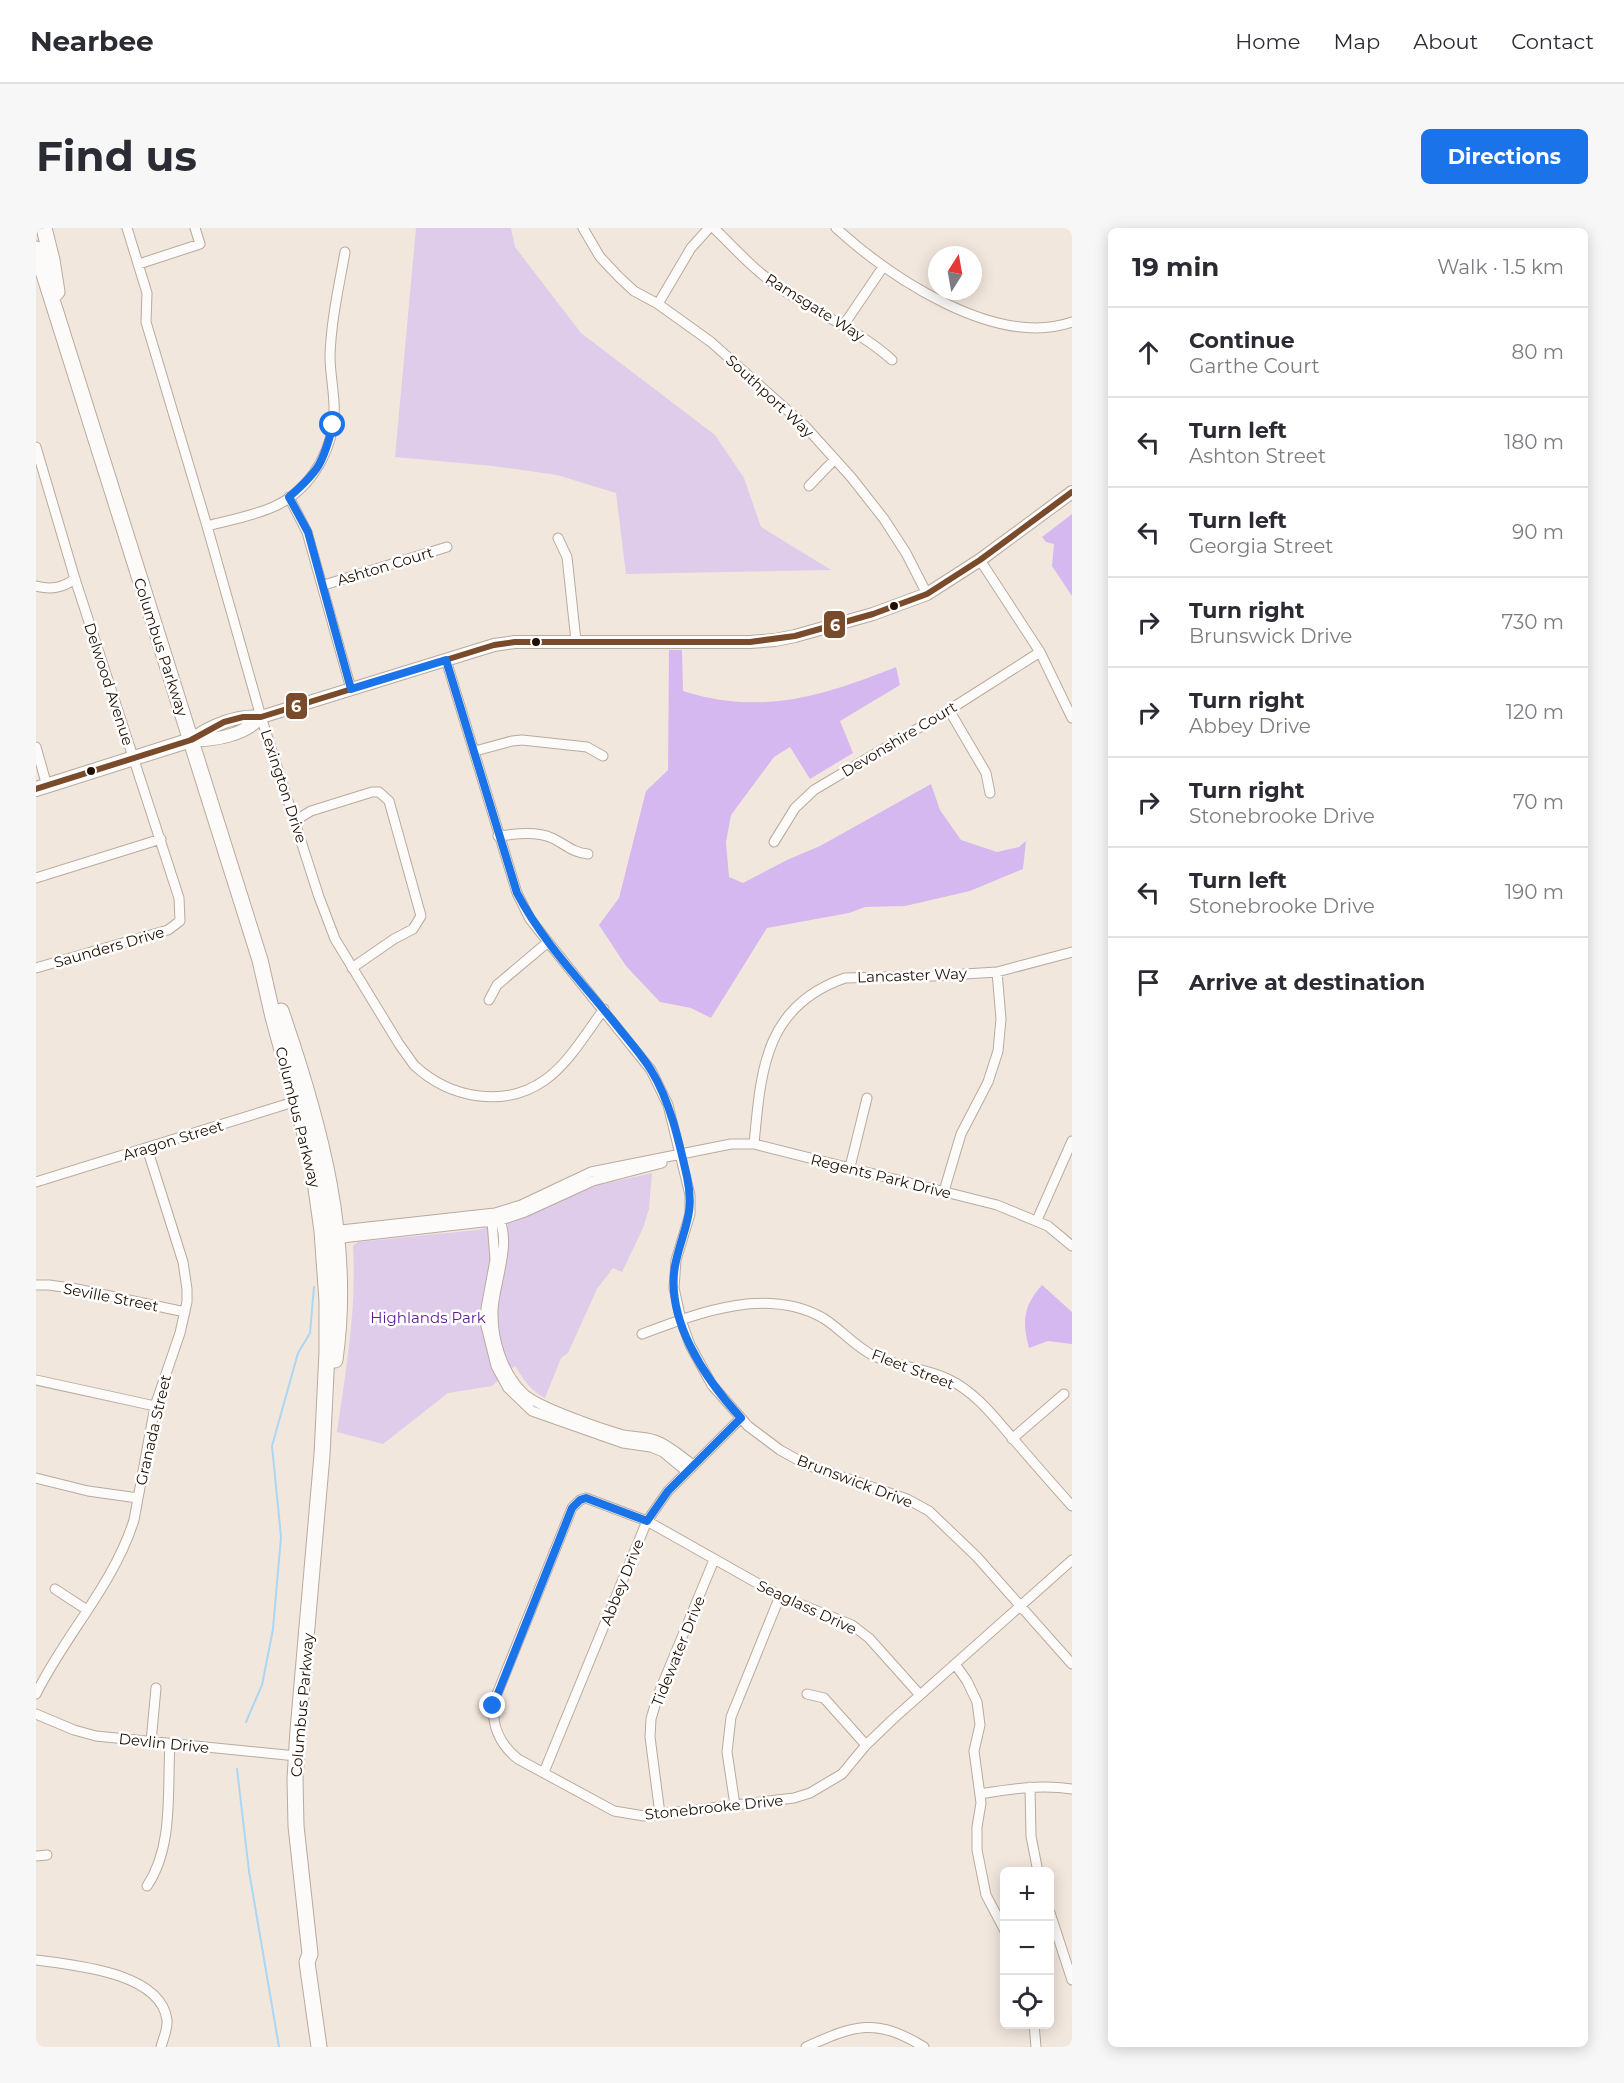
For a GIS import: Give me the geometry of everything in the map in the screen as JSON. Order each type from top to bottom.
[{"type":"main road","name":"Columbus Parkway","points":[[44,228],[52,260],[63,334]]},
{"type":"main road","name":"Columbus Parkway","points":[[36,249],[260,960],[274,992],[303,1099],[323,1145],[330,1235],[341,1275],[340,1320],[322,1455],[296,1756],[296,1826],[310,1954],[307,1962],[319,2047]]},
{"type":"main road","points":[[41,787],[191,740]]},
{"type":"main road","name":"Columbus Parkway","points":[[310,1954],[315,1960],[329,2047]]},
{"type":"street","name":"Lexington Drive","points":[[128,228],[147,293],[146,322],[261,717],[319,897],[335,939],[352,968],[414,1065],[438,1083],[480,1097],[496,1098],[528,1089],[545,1080],[571,1054],[604,1009]]},
{"type":"street","points":[[139,264],[200,244],[195,228]]},
{"type":"street","name":"Southport Way","points":[[583,228],[600,257],[618,277],[634,291],[658,304],[711,342],[804,425],[884,519],[906,553],[927,594]]},
{"type":"street","points":[[658,304],[691,248],[712,228]]},
{"type":"street","name":"Ramsgate Way","points":[[712,228],[757,270],[783,290],[876,346],[892,360]]},
{"type":"street","points":[[836,228],[883,267],[944,302],[989,321],[1027,329],[1060,327],[1072,322]]},
{"type":"street","points":[[207,526],[274,507],[289,497],[317,471],[325,455],[333,425],[334,394],[330,359],[345,252]]},
{"type":"street","points":[[843,326],[883,267]]},
{"type":"street","name":"Delwood Avenue","points":[[36,447],[75,579],[179,898],[180,921]]},
{"type":"street","points":[[809,486],[835,459]]},
{"type":"street","points":[[191,740],[205,729],[249,716],[261,717],[494,645],[515,642],[718,643],[775,640],[873,614],[927,594],[980,560],[1072,492]]},
{"type":"street","points":[[289,497],[308,532],[351,689]]},
{"type":"street","points":[[558,538],[567,556],[576,641]]},
{"type":"street","name":"Ashton Court","points":[[324,585],[447,547]]},
{"type":"street","points":[[980,560],[1040,652],[1072,718]]},
{"type":"street","points":[[36,586],[54,589],[75,579]]},
{"type":"street","name":"Devonshire Court","points":[[774,842],[795,808],[813,790],[949,710],[1040,652]]},
{"type":"street","name":"Brunswick Drive","points":[[446,660],[517,893],[530,919],[637,1050],[660,1086],[668,1105],[690,1195],[690,1214],[674,1272],[674,1288],[681,1320],[699,1363],[712,1385],[741,1418],[780,1450],[807,1466],[907,1499],[929,1511],[977,1557],[1072,1664]]},
{"type":"street","points":[[949,710],[986,773],[990,794]]},
{"type":"street","points":[[475,751],[512,741],[531,741],[587,747],[603,756]]},
{"type":"street","points":[[36,747],[41,787]]},
{"type":"street","points":[[296,820],[311,811],[372,792],[379,792],[389,801],[421,916],[413,929],[394,939],[352,968]]},
{"type":"street","points":[[498,836],[543,835],[577,853],[588,854]]},
{"type":"street","points":[[36,878],[161,839]]},
{"type":"street","name":"Saunders Drive","points":[[36,968],[168,930],[180,921]]},
{"type":"street","points":[[489,1000],[497,985],[548,942]]},
{"type":"street","name":"Lancaster Way","points":[[754,1144],[763,1072],[771,1041],[790,1013],[815,992],[845,978],[997,972],[1072,952]]},
{"type":"street","points":[[944,1191],[961,1134],[988,1082],[998,1051],[1001,1019],[997,972]]},
{"type":"street","points":[[850,1167],[867,1098]]},
{"type":"street","name":"Aragon Street","points":[[36,1182],[303,1099]]},
{"type":"street","points":[[1037,1220],[1072,1141]]},
{"type":"street","name":"Regents Park Drive","points":[[330,1235],[496,1218],[591,1172],[731,1144],[754,1144],[997,1205],[1048,1226],[1072,1246]]},
{"type":"street","name":"Granada Street","points":[[36,1694],[128,1538],[155,1406],[185,1312],[187,1276],[147,1148]]},
{"type":"street","points":[[496,1218],[503,1260],[493,1308],[494,1328],[503,1363],[515,1384],[536,1404],[625,1435],[654,1440],[667,1445],[690,1468]]},
{"type":"street","name":"Seville Street","points":[[36,1285],[49,1284],[77,1289],[185,1312]]},
{"type":"street","name":"Fleet Street","points":[[642,1334],[681,1320],[752,1303],[770,1302],[805,1310],[838,1328],[871,1355],[888,1362],[926,1371],[948,1379],[962,1388],[986,1407],[1072,1506]]},
{"type":"street","points":[[36,1380],[155,1406]]},
{"type":"street","points":[[1012,1439],[1064,1394]]},
{"type":"street","name":"Abbey Drive","points":[[543,1772],[647,1521],[668,1491],[741,1418]]},
{"type":"street","points":[[36,1478],[88,1491],[138,1498]]},
{"type":"street","name":"Stonebrooke Drive","points":[[647,1521],[586,1498],[580,1500],[572,1508],[493,1706],[494,1725],[503,1744],[518,1759],[614,1811],[644,1816],[794,1798],[810,1793],[842,1774],[866,1745],[892,1720],[1020,1606]]},
{"type":"street","name":"Seaglass Drive","points":[[647,1521],[780,1596],[852,1625],[869,1638],[920,1695]]},
{"type":"street","name":"Tidewater Drive","points":[[660,1814],[650,1737],[651,1719],[658,1695],[714,1560]]},
{"type":"street","points":[[1020,1606],[1072,1560]]},
{"type":"street","points":[[55,1589],[87,1610]]},
{"type":"street","points":[[735,1805],[727,1752],[731,1717],[780,1596]]},
{"type":"street","points":[[955,1664],[967,1681],[977,1702],[980,1725],[974,1751],[980,1794],[977,1850],[986,1895],[1000,1922]]},
{"type":"street","points":[[152,1742],[156,1688]]},
{"type":"street","points":[[807,1694],[824,1698],[866,1745]]},
{"type":"street","name":"Devlin Drive","points":[[36,1714],[65,1727],[96,1736],[296,1756]]},
{"type":"street","points":[[147,1886],[157,1871],[164,1844],[170,1744]]},
{"type":"street","points":[[980,1794],[1030,1787],[1072,1789]]},
{"type":"street","points":[[1030,1787],[1031,1836],[1037,1867]]},
{"type":"street","points":[[36,1856],[47,1855]]},
{"type":"street","points":[[1053,1921],[1072,1980]]},
{"type":"street","points":[[36,1960],[77,1965],[115,1975],[137,1983],[152,1992],[159,1998],[167,2019],[161,2047]]},
{"type":"street","points":[[806,2047],[851,2028],[870,2027],[898,2033],[924,2047]]},
{"type":"street","points":[[1034,2029],[1036,2047]]},
{"type":"street","points":[[831,2036],[835,2047]]},
{"type":"green space","points":[[416,228],[511,228],[515,247],[581,333],[715,435],[744,478],[761,527],[831,570],[626,574],[616,493],[557,475],[493,466],[395,457]]},
{"type":"green space","name":"Highlands Park","points":[[652,1173],[649,1209],[643,1228],[622,1272],[613,1268],[597,1289],[568,1353],[561,1358],[545,1398],[531,1388],[515,1366],[492,1386],[448,1393],[383,1444],[337,1432],[352,1316],[353,1246],[358,1242],[477,1230],[513,1221],[598,1185]]},
{"type":"shaded area","points":[[1072,514],[1072,596],[1052,566],[1054,544],[1046,542],[1042,537]]},
{"type":"shaded area","points":[[669,650],[682,650],[683,691],[739,702],[766,702],[817,694],[896,667],[900,685],[840,721],[853,753],[810,779],[790,747],[774,757],[731,815],[726,842],[729,877],[743,883],[820,846],[931,784],[940,810],[961,840],[997,852],[1019,847],[1026,841],[1023,869],[970,891],[905,906],[865,907],[849,913],[767,928],[711,1018],[691,1008],[660,1002],[626,966],[599,925],[619,898],[646,791],[668,770]]},
{"type":"shaded area","points":[[1042,1285],[1072,1312],[1072,1344],[1048,1341],[1029,1348],[1025,1330],[1026,1315],[1031,1300]]},
{"type":"waterway","points":[[246,1722],[262,1685],[273,1629],[281,1537],[272,1446],[298,1353],[310,1333],[314,1287]]},
{"type":"waterway","points":[[237,1769],[249,1871],[279,2047]]},
{"type":"transit line","name":"6","points":[[36,789],[191,740],[224,722],[243,717],[261,717],[494,645],[515,642],[750,642],[795,636],[873,614],[927,594],[980,560],[1072,492]]},
{"type":"route","points":[[333,425],[325,455],[317,471],[289,497],[308,532],[351,689],[446,660],[517,893],[530,919],[637,1050],[651,1070],[668,1105],[690,1195],[690,1214],[674,1272],[674,1288],[681,1320],[690,1345],[712,1385],[741,1418],[686,1471],[668,1491],[647,1521],[592,1499],[580,1500],[572,1508],[493,1706]]}]
